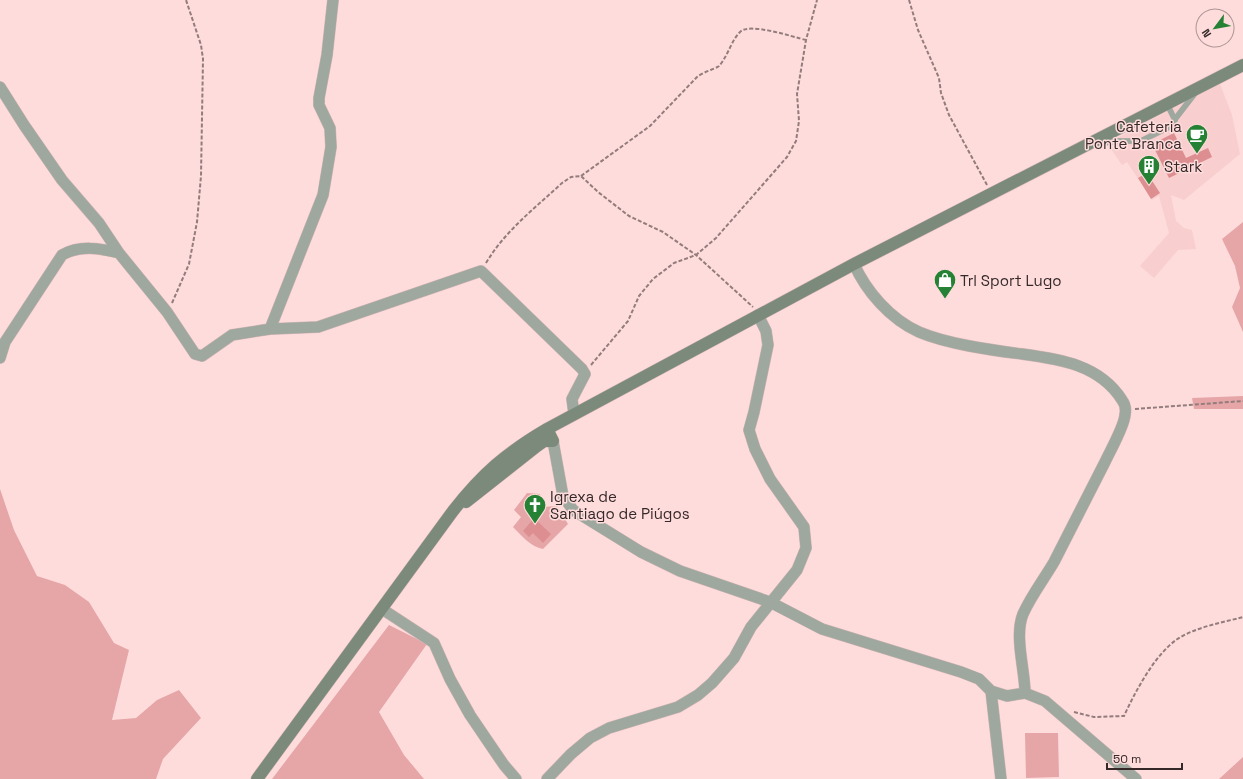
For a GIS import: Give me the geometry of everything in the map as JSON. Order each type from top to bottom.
[{"type":"main road","points":[[257,779],[453,511],[488,470],[507,454],[574,414],[854,264],[1243,65]]},
{"type":"main road","points":[[453,511],[492,483],[544,441],[553,441],[547,429]]},
{"type":"street","points":[[270,329],[323,195],[331,147],[330,128],[319,106],[319,98],[327,55],[333,0]]},
{"type":"street","points":[[0,87],[62,180],[99,223],[119,253],[166,311],[195,354],[202,356],[232,335],[270,329],[318,326],[481,271],[571,358],[585,374],[572,399],[574,414]]},
{"type":"street","points":[[0,358],[2,340],[62,255],[73,249],[89,248],[119,253]]},
{"type":"street","points":[[854,264],[861,280],[876,299],[898,319],[919,332],[955,342],[1056,358],[1079,364],[1099,376],[1116,389],[1124,404],[1125,416],[1113,445],[1055,560],[1023,615],[1019,632],[1026,693]]},
{"type":"street","points":[[547,779],[571,754],[596,735],[609,728],[678,706],[698,695],[712,683],[734,658],[751,627],[797,570],[806,548],[804,527],[770,479],[755,450],[749,430],[768,345],[766,331],[758,315]]},
{"type":"street","points":[[553,441],[563,496],[573,510],[641,552],[680,571],[770,602],[822,629],[962,672],[979,679],[992,691],[1007,696],[1026,693],[1045,701],[1136,779]]},
{"type":"street","points":[[382,609],[434,643],[450,679],[470,715],[504,765],[516,779]]},
{"type":"street","points":[[992,691],[1001,779]]},
{"type":"lane","points":[[1081,147],[1118,141],[1141,141],[1169,127],[1200,87]]},
{"type":"lane","points":[[1166,104],[1175,120]]},
{"type":"path","points":[[166,311],[171,305],[183,280],[193,248],[201,176],[203,59],[201,45],[186,0]]},
{"type":"path","points":[[585,374],[628,321],[639,296],[653,279],[674,263],[696,255],[716,238],[787,157],[796,141],[799,120],[797,94],[806,40],[817,0]]},
{"type":"path","points":[[909,0],[918,30],[939,78],[941,93],[949,115],[992,193]]},
{"type":"path","points":[[481,271],[494,249],[514,226],[562,183],[571,177],[582,176],[650,126],[697,77],[705,71],[718,66],[741,31],[749,28],[759,29],[806,40]]},
{"type":"path","points":[[582,176],[598,192],[629,216],[663,232],[696,255],[752,306],[758,315]]},
{"type":"path","points":[[1125,411],[1147,407],[1243,401]]},
{"type":"path","points":[[1055,710],[1064,710],[1094,717],[1124,716],[1134,694],[1154,664],[1176,640],[1201,628],[1243,617]]},
{"type":"shaded area","points":[[1220,84],[1232,115],[1240,154],[1184,200],[1171,195],[1176,221],[1184,228],[1192,230],[1196,249],[1178,250],[1154,278],[1140,266],[1169,233],[1159,196],[1152,200],[1127,162],[1122,165],[1107,143]]},
{"type":"shaded area","points":[[1243,222],[1243,332],[1232,307],[1240,288],[1235,266],[1222,239]]},
{"type":"shaded area","points":[[1243,396],[1243,409],[1194,409],[1192,398]]},
{"type":"shaded area","points":[[0,489],[14,530],[37,576],[65,585],[89,602],[114,643],[129,650],[112,720],[136,718],[157,700],[179,690],[201,718],[163,759],[156,779],[0,779]]},
{"type":"shaded area","points":[[527,493],[540,494],[543,507],[557,506],[568,524],[543,549],[531,544],[513,527],[521,517],[514,510]]},
{"type":"shaded area","points":[[389,625],[427,644],[379,712],[404,755],[424,779],[272,779]]},
{"type":"shaded area","points":[[1025,733],[1058,733],[1059,777],[1026,778]]},
{"type":"shaded area","points":[[1243,757],[1243,779],[1219,779]]},
{"type":"building","points":[[1174,133],[1186,158],[1208,148],[1212,157],[1169,178],[1152,144]]},
{"type":"building","name":"Stark","points":[[1147,173],[1160,193],[1151,199],[1138,178]]},
{"type":"building","name":"Igrexa de Santiago de Piúgos","points":[[534,518],[551,534],[543,543],[533,533],[529,537],[523,531]]},
{"type":"place","name":"Cafeteria Ponte Branca","points":[[1197,154]]},
{"type":"place","name":"Stark","points":[[1149,186]]},
{"type":"place","name":"Trl Sport Lugo","points":[[945,300]]},
{"type":"place","name":"Igrexa de Santiago de Piúgos","points":[[535,524]]}]
